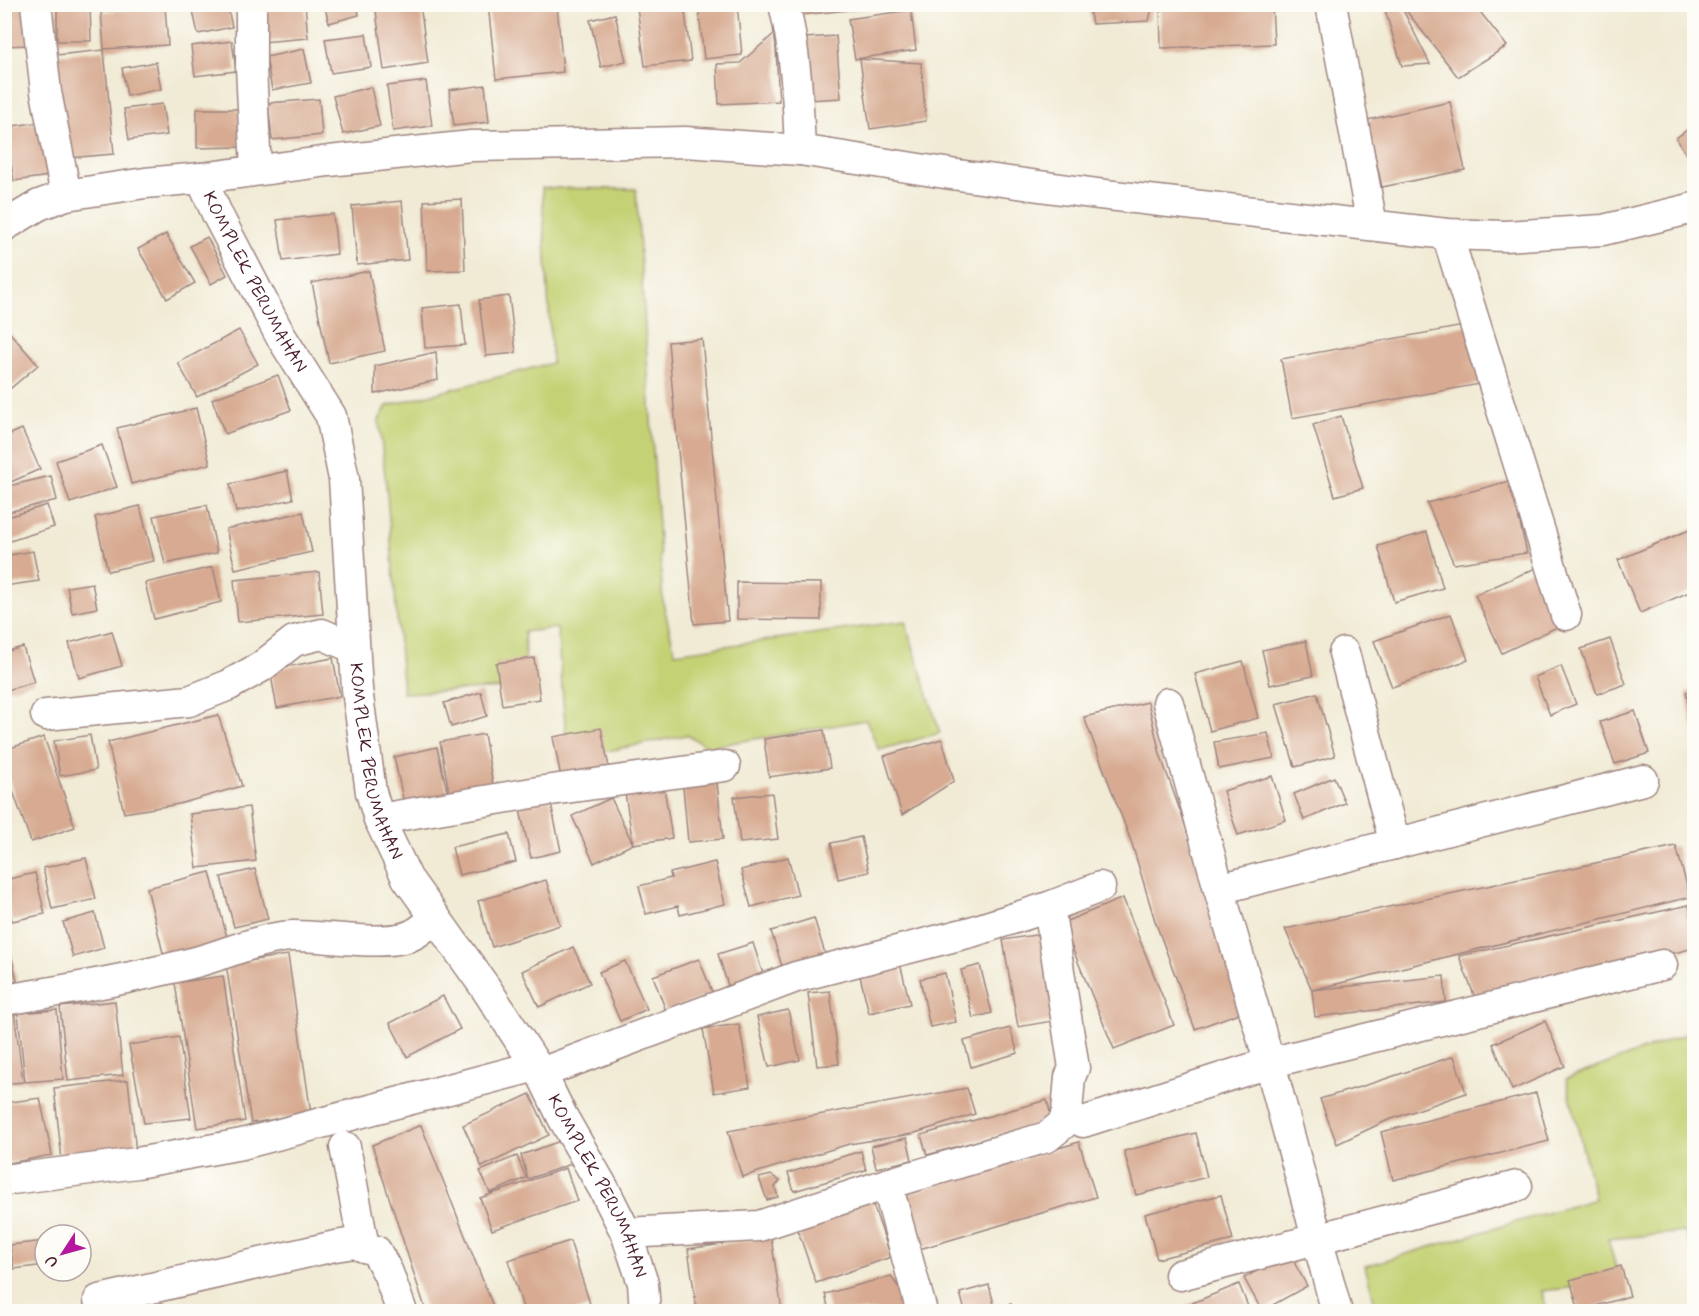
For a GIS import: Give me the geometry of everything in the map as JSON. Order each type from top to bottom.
[{"type":"street","points":[[36,4],[46,92],[66,195]]},
{"type":"street","points":[[251,4],[251,67],[256,170]]},
{"type":"street","points":[[784,4],[791,31],[798,86],[800,150]]},
{"type":"street","points":[[1331,4],[1372,225]]},
{"type":"street","points":[[4,226],[39,206],[66,195],[134,184],[482,146],[685,142],[800,150],[1098,194],[1447,234],[1505,236],[1603,230],[1689,216]]},
{"type":"street","name":"KOMPLEK PERUMAHAN","points":[[201,178],[218,216],[280,335],[331,416],[344,479],[346,544],[363,742],[371,792],[379,819],[407,878],[485,987],[538,1070],[626,1233],[643,1283],[645,1311]]},
{"type":"street","points":[[1447,234],[1566,615]]},
{"type":"street","points":[[46,715],[189,701],[229,685],[253,671],[294,641],[322,634],[354,648]]},
{"type":"street","points":[[1344,653],[1395,844]]},
{"type":"street","points":[[1168,703],[1337,1311]]},
{"type":"street","points":[[379,819],[544,791],[725,766]]},
{"type":"street","points":[[1219,889],[1643,780]]},
{"type":"street","points":[[4,1180],[137,1164],[242,1144],[538,1070],[796,977],[971,932],[1049,907],[1100,886]]},
{"type":"street","points":[[626,1233],[759,1226],[887,1184],[1047,1137],[1063,1124],[1070,1077],[1074,1068],[1049,907]]},
{"type":"street","points":[[4,1000],[129,979],[195,963],[262,941],[290,936],[380,941],[413,935],[435,917]]},
{"type":"street","points":[[1083,1122],[1269,1063],[1662,965]]},
{"type":"street","points":[[345,1147],[364,1247]]},
{"type":"street","points":[[887,1184],[921,1311]]},
{"type":"street","points":[[1180,1275],[1517,1186]]},
{"type":"street","points":[[99,1300],[354,1243],[376,1251],[388,1273],[402,1311]]},
{"type":"green space","points":[[542,188],[636,189],[663,602],[675,653],[905,621],[940,733],[879,750],[866,720],[708,747],[687,735],[568,759],[557,628],[524,632],[527,687],[403,693],[379,420],[387,406],[552,363]]},
{"type":"green space","points":[[1694,1031],[1694,1258],[1685,1232],[1608,1239],[1620,1282],[1542,1291],[1546,1312],[1377,1311],[1365,1266],[1595,1199],[1566,1079]]},
{"type":"building","points":[[4,4],[26,4],[29,45],[4,46]]},
{"type":"building","points":[[57,4],[90,4],[91,41],[57,41]]},
{"type":"building","points":[[227,4],[232,27],[198,34],[192,6]]},
{"type":"building","points":[[305,4],[308,38],[262,42],[258,5]]},
{"type":"building","points":[[324,4],[357,4],[359,15],[329,23]]},
{"type":"building","points":[[375,4],[420,4],[428,63],[384,70]]},
{"type":"building","points":[[488,4],[557,4],[563,72],[496,79]]},
{"type":"building","points":[[654,4],[684,4],[691,61],[645,66],[637,7]]},
{"type":"building","points":[[698,4],[737,4],[742,55],[704,59]]},
{"type":"building","points":[[799,4],[888,4],[888,6],[800,15]]},
{"type":"building","points":[[1088,4],[1153,4],[1149,21],[1092,24]]},
{"type":"building","points":[[1160,4],[1272,4],[1274,44],[1161,48]]},
{"type":"building","points":[[1393,4],[1400,4],[1430,64],[1402,66],[1385,10]]},
{"type":"building","points":[[1401,4],[1474,4],[1507,46],[1458,77]]},
{"type":"building","points":[[165,7],[168,45],[104,49],[101,12]]},
{"type":"building","points":[[911,10],[916,50],[855,59],[848,19]]},
{"type":"building","points":[[615,14],[626,61],[601,67],[590,20]]},
{"type":"building","points":[[775,33],[779,101],[719,104],[717,64],[740,63]]},
{"type":"building","points":[[366,34],[371,67],[331,73],[325,39]]},
{"type":"building","points":[[836,36],[841,98],[809,100],[805,38]]},
{"type":"building","points":[[232,41],[236,71],[195,76],[191,46]]},
{"type":"building","points":[[304,49],[311,83],[272,90],[266,57]]},
{"type":"building","points":[[104,50],[114,154],[67,158],[57,55]]},
{"type":"building","points":[[860,59],[921,63],[926,121],[870,129]]},
{"type":"building","points":[[156,62],[161,89],[127,96],[122,68]]},
{"type":"building","points":[[426,81],[432,126],[393,131],[387,86]]},
{"type":"building","points":[[485,85],[489,122],[454,126],[449,90]]},
{"type":"building","points":[[371,87],[380,126],[343,134],[333,96]]},
{"type":"building","points":[[319,99],[322,135],[272,140],[268,103]]},
{"type":"building","points":[[1450,102],[1465,170],[1382,187],[1367,120]]},
{"type":"building","points":[[162,104],[167,135],[129,140],[124,109]]},
{"type":"building","points":[[197,109],[239,109],[240,147],[197,148]]},
{"type":"building","points":[[41,122],[49,176],[14,181],[5,127]]},
{"type":"building","points":[[1694,125],[1694,166],[1676,138]]},
{"type":"building","points":[[462,199],[465,270],[427,271],[424,201]]},
{"type":"building","points":[[402,201],[408,260],[357,265],[352,206]]},
{"type":"building","points":[[333,214],[337,254],[283,261],[277,220]]},
{"type":"building","points":[[166,234],[195,283],[167,299],[138,249]]},
{"type":"building","points":[[207,237],[227,275],[211,284],[190,246]]},
{"type":"building","points":[[369,271],[385,351],[329,363],[312,283]]},
{"type":"building","points":[[509,296],[516,353],[486,356],[479,300]]},
{"type":"building","points":[[461,304],[465,345],[425,348],[422,308]]},
{"type":"building","points":[[1469,325],[1480,384],[1292,418],[1281,359]]},
{"type":"building","points":[[4,326],[38,365],[4,394]]},
{"type":"building","points":[[239,330],[258,364],[197,397],[178,363]]},
{"type":"building","points":[[702,339],[728,621],[694,624],[668,342]]},
{"type":"building","points":[[436,352],[438,380],[375,394],[375,366]]},
{"type":"building","points":[[278,375],[291,410],[225,434],[212,399]]},
{"type":"building","points":[[196,408],[210,464],[131,484],[117,428]]},
{"type":"building","points":[[1341,416],[1363,488],[1335,496],[1313,425]]},
{"type":"building","points":[[22,429],[40,469],[4,485],[4,437]]},
{"type":"building","points":[[102,445],[117,487],[70,503],[56,461]]},
{"type":"building","points":[[287,471],[293,499],[236,512],[230,484]]},
{"type":"building","points":[[51,476],[57,500],[8,512],[4,487]]},
{"type":"building","points":[[1510,481],[1527,553],[1454,564],[1427,503]]},
{"type":"building","points":[[47,505],[54,527],[4,543],[4,518]]},
{"type":"building","points":[[207,505],[217,553],[165,564],[154,516]]},
{"type":"building","points":[[140,506],[154,561],[108,571],[95,517]]},
{"type":"building","points":[[303,512],[312,552],[235,569],[226,529]]},
{"type":"building","points":[[1694,528],[1694,590],[1640,613],[1618,560]]},
{"type":"building","points":[[1427,532],[1443,588],[1394,602],[1378,546]]},
{"type":"building","points":[[33,551],[39,581],[4,586],[4,556]]},
{"type":"building","points":[[213,567],[221,602],[154,619],[145,583]]},
{"type":"building","points":[[1538,567],[1564,624],[1502,653],[1475,595]]},
{"type":"building","points":[[319,572],[323,614],[238,622],[234,580]]},
{"type":"building","points":[[737,582],[821,583],[821,620],[737,619]]},
{"type":"building","points":[[92,583],[97,608],[72,613],[67,587]]},
{"type":"building","points":[[1451,614],[1468,660],[1392,687],[1374,641]]},
{"type":"building","points":[[112,631],[122,666],[79,678],[69,643]]},
{"type":"building","points":[[1610,639],[1626,684],[1597,694],[1581,649]]},
{"type":"building","points":[[1306,641],[1313,676],[1270,685],[1262,650]]},
{"type":"building","points":[[23,647],[34,682],[4,691],[4,652]]},
{"type":"building","points":[[333,658],[340,696],[277,708],[270,670]]},
{"type":"building","points":[[534,658],[540,699],[502,705],[496,663]]},
{"type":"building","points":[[1243,661],[1258,718],[1210,731],[1195,674]]},
{"type":"building","points":[[1561,666],[1576,704],[1550,715],[1535,677]]},
{"type":"building","points":[[1694,690],[1694,730],[1693,730],[1686,692]]},
{"type":"building","points":[[481,692],[487,716],[451,727],[444,703]]},
{"type":"building","points":[[1317,693],[1335,756],[1295,767],[1276,704]]},
{"type":"building","points":[[1148,702],[1160,754],[1250,1009],[1195,1029],[1155,921],[1132,844],[1084,717]]},
{"type":"building","points":[[1635,711],[1649,753],[1615,764],[1600,722]]},
{"type":"building","points":[[218,715],[242,786],[179,804],[124,813],[108,742]]},
{"type":"building","points":[[601,728],[610,772],[562,782],[553,737]]},
{"type":"building","points":[[824,730],[830,768],[769,777],[764,739]]},
{"type":"building","points":[[1268,733],[1274,758],[1219,769],[1214,742]]},
{"type":"building","points":[[484,734],[493,785],[449,792],[440,742]]},
{"type":"building","points":[[90,735],[96,770],[60,776],[54,741]]},
{"type":"building","points":[[44,737],[75,827],[31,842],[4,766],[4,750]]},
{"type":"building","points":[[942,739],[954,781],[902,815],[884,756]]},
{"type":"building","points":[[437,747],[449,799],[405,808],[394,757]]},
{"type":"building","points":[[1272,776],[1286,820],[1238,835],[1223,791]]},
{"type":"building","points":[[1334,777],[1345,803],[1304,820],[1294,794]]},
{"type":"building","points":[[717,783],[723,839],[688,842],[683,787]]},
{"type":"building","points":[[664,787],[672,838],[633,844],[625,793]]},
{"type":"building","points":[[772,793],[778,839],[740,843],[734,797]]},
{"type":"building","points":[[611,798],[633,844],[594,863],[572,816]]},
{"type":"building","points":[[550,799],[561,851],[531,858],[519,806]]},
{"type":"building","points":[[249,807],[256,861],[197,868],[190,814]]},
{"type":"building","points":[[509,834],[516,862],[459,875],[452,847]]},
{"type":"building","points":[[861,837],[869,872],[838,879],[831,843]]},
{"type":"building","points":[[1676,846],[1690,897],[1312,990],[1285,929]]},
{"type":"building","points":[[788,857],[798,895],[751,907],[741,870]]},
{"type":"building","points":[[86,858],[96,899],[52,909],[43,868]]},
{"type":"building","points":[[715,862],[725,904],[680,915],[678,906],[646,914],[639,886],[671,878],[670,873]]},
{"type":"building","points":[[255,869],[268,919],[234,927],[221,877]]},
{"type":"building","points":[[210,872],[229,945],[165,961],[147,888]]},
{"type":"building","points":[[35,873],[45,914],[12,921],[4,880]]},
{"type":"building","points":[[546,880],[560,925],[492,947],[478,901]]},
{"type":"building","points":[[1123,898],[1174,1025],[1114,1049],[1062,923]]},
{"type":"building","points":[[1689,905],[1694,929],[1694,948],[1477,1003],[1459,956]]},
{"type":"building","points":[[95,913],[104,948],[73,957],[63,922]]},
{"type":"building","points":[[814,918],[828,963],[785,976],[771,931]]},
{"type":"building","points":[[1048,933],[1064,1019],[1018,1027],[1003,940]]},
{"type":"building","points":[[4,940],[8,940],[17,981],[4,984]]},
{"type":"building","points":[[753,943],[765,980],[730,992],[718,954]]},
{"type":"building","points":[[573,947],[590,983],[539,1007],[522,971]]},
{"type":"building","points":[[288,955],[311,1114],[251,1123],[226,964]]},
{"type":"building","points":[[699,959],[713,994],[666,1011],[653,976]]},
{"type":"building","points":[[625,961],[647,1009],[620,1021],[599,972]]},
{"type":"building","points":[[900,963],[910,1004],[869,1013],[859,972]]},
{"type":"building","points":[[980,965],[992,1013],[973,1018],[961,970]]},
{"type":"building","points":[[945,973],[956,1022],[930,1027],[920,979]]},
{"type":"building","points":[[223,976],[245,1121],[197,1128],[175,983]]},
{"type":"building","points":[[1444,976],[1446,1002],[1315,1017],[1312,990]]},
{"type":"building","points":[[830,991],[839,1064],[817,1066],[808,993]]},
{"type":"building","points":[[443,996],[460,1029],[407,1057],[390,1023]]},
{"type":"building","points":[[115,1001],[123,1075],[68,1081],[60,1007]]},
{"type":"building","points":[[14,1010],[23,1082],[4,1084],[4,1011]]},
{"type":"building","points":[[57,1010],[63,1079],[25,1082],[18,1013]]},
{"type":"building","points":[[788,1010],[800,1060],[769,1067],[757,1017]]},
{"type":"building","points":[[1545,1021],[1565,1066],[1512,1090],[1493,1044]]},
{"type":"building","points":[[739,1024],[750,1087],[714,1093],[703,1029]]},
{"type":"building","points":[[1010,1028],[1018,1053],[971,1067],[964,1041]]},
{"type":"building","points":[[179,1037],[191,1118],[144,1123],[129,1045]]},
{"type":"building","points":[[1454,1056],[1466,1093],[1386,1121],[1337,1144],[1320,1099]]},
{"type":"building","points":[[128,1080],[136,1152],[62,1160],[54,1088]]},
{"type":"building","points":[[967,1088],[975,1114],[912,1134],[849,1144],[742,1177],[728,1131]]},
{"type":"building","points":[[1536,1093],[1549,1141],[1393,1180],[1381,1132]]},
{"type":"building","points":[[530,1094],[549,1135],[482,1167],[463,1125]]},
{"type":"building","points":[[40,1098],[52,1155],[4,1164],[4,1103]]},
{"type":"building","points":[[1047,1100],[1052,1120],[927,1155],[921,1135]]},
{"type":"building","points":[[421,1125],[495,1311],[426,1311],[372,1145]]},
{"type":"building","points":[[1196,1133],[1207,1177],[1136,1195],[1124,1151]]},
{"type":"building","points":[[907,1138],[912,1160],[876,1168],[871,1146]]},
{"type":"building","points":[[563,1140],[571,1164],[528,1179],[521,1155]]},
{"type":"building","points":[[1079,1142],[1096,1197],[916,1250],[900,1196]]},
{"type":"building","points":[[861,1151],[866,1170],[794,1191],[788,1173]]},
{"type":"building","points":[[517,1156],[526,1178],[490,1193],[480,1171]]},
{"type":"building","points":[[566,1168],[577,1201],[492,1230],[480,1198]]},
{"type":"building","points":[[771,1175],[780,1181],[775,1187],[778,1197],[767,1200],[759,1178]]},
{"type":"building","points":[[1221,1195],[1233,1240],[1157,1259],[1145,1214]]},
{"type":"building","points":[[871,1199],[891,1257],[816,1283],[796,1225]]},
{"type":"building","points":[[771,1237],[782,1311],[697,1311],[688,1249]]},
{"type":"building","points":[[570,1241],[591,1307],[574,1311],[524,1311],[508,1260]]},
{"type":"building","points":[[33,1242],[33,1267],[14,1269],[10,1245]]},
{"type":"building","points":[[1289,1253],[1307,1286],[1262,1311],[1244,1278]]},
{"type":"building","points":[[1621,1266],[1630,1296],[1579,1311],[1570,1280]]},
{"type":"building","points":[[891,1276],[899,1288],[910,1284],[918,1311],[829,1311],[825,1294]]},
{"type":"building","points":[[1239,1284],[1249,1309],[1243,1311],[1187,1311],[1185,1306]]},
{"type":"building","points":[[989,1285],[995,1308],[1011,1304],[1013,1311],[965,1311],[960,1293]]},
{"type":"building","points":[[163,1304],[165,1311],[137,1311]]}]
